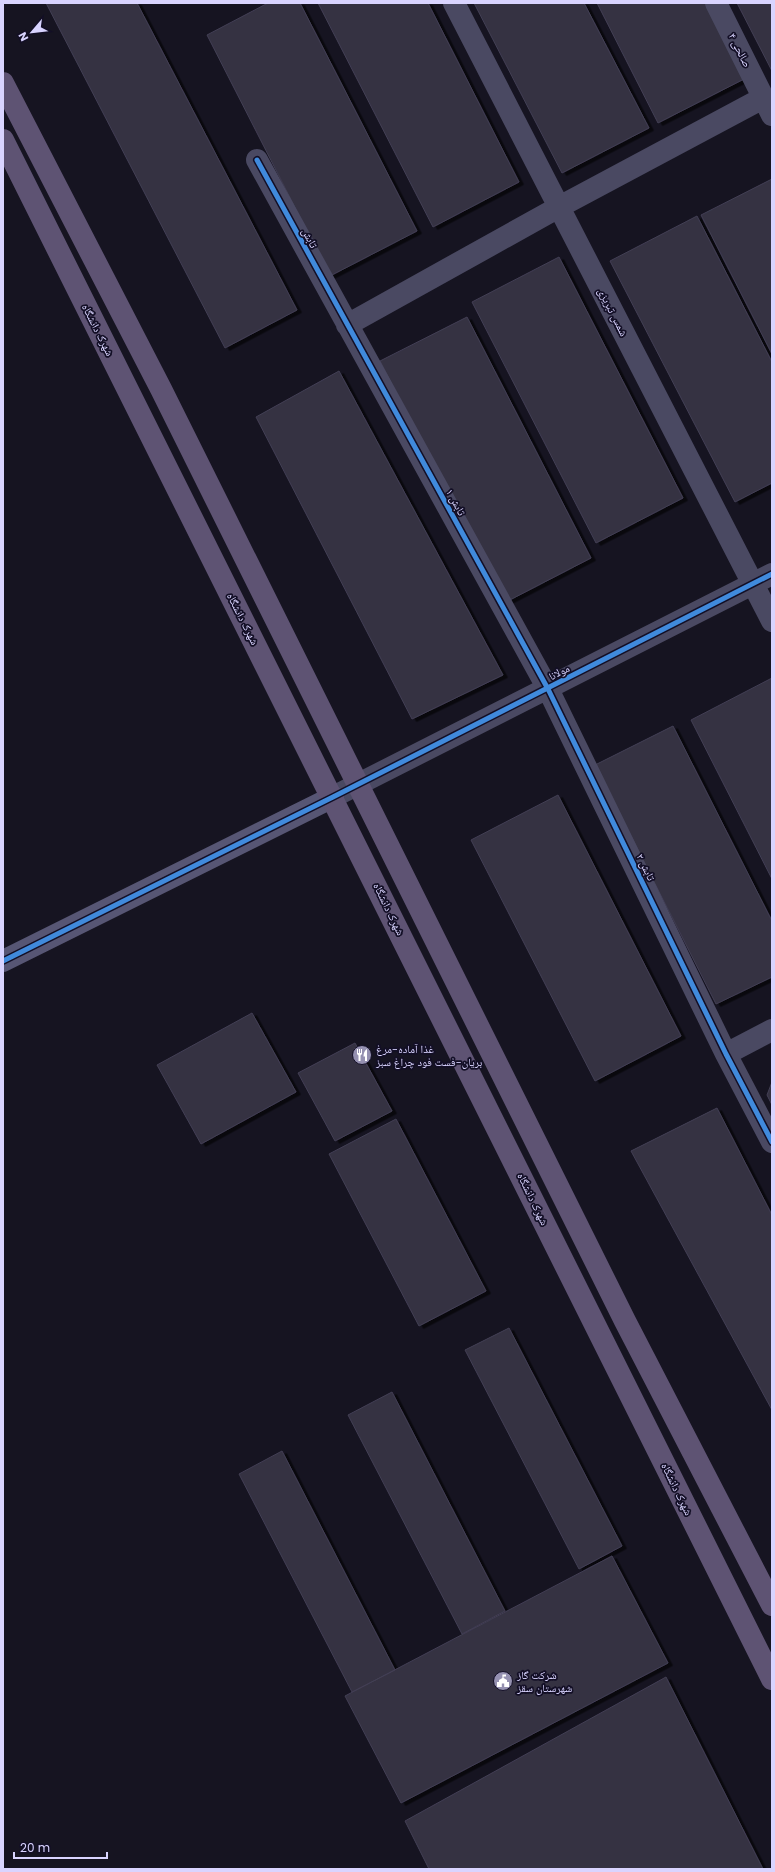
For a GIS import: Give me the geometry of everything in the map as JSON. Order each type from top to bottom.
[{"type":"main road","points":[[3,83],[162,389],[341,752],[359,783],[460,990],[622,1314],[772,1605]]},
{"type":"main road","name":"شهرک دانشگاه","points":[[3,140],[333,797],[772,1679]]},
{"type":"street","name":"شمس تبریزی","points":[[454,3],[772,621]]},
{"type":"street","name":"صالحی ۴","points":[[716,3],[768,106]]},
{"type":"street","points":[[346,325],[559,207],[768,106]]},
{"type":"street","name":"تابش","points":[[257,160],[346,325]]},
{"type":"street","name":"تابش ۱","points":[[346,325],[548,689]]},
{"type":"street","name":"مولانا","points":[[333,797],[772,574]]},
{"type":"street","name":"تابش ۲","points":[[548,689],[726,1054],[772,1142]]},
{"type":"street","points":[[3,961],[333,797]]},
{"type":"street","points":[[726,1054],[772,1030]]},
{"type":"building","points":[[46,3],[137,3],[297,310],[225,348]]},
{"type":"building","points":[[268,3],[300,3],[417,231],[330,276],[207,35]]},
{"type":"building","points":[[318,3],[428,3],[519,182],[433,227]]},
{"type":"building","points":[[474,3],[584,3],[649,128],[562,173]]},
{"type":"building","points":[[597,3],[707,3],[746,78],[658,123]]},
{"type":"building","points":[[737,3],[772,3],[772,71]]},
{"type":"building","points":[[772,179],[772,354],[701,215]]},
{"type":"building","points":[[697,216],[772,362],[772,483],[735,502],[610,261]]},
{"type":"building","points":[[559,257],[683,498],[596,543],[472,302]]},
{"type":"building","points":[[467,317],[591,558],[504,603],[380,361]]},
{"type":"building","points":[[339,371],[503,675],[412,719],[256,417]]},
{"type":"building","points":[[772,678],[772,879],[691,720]]},
{"type":"building","points":[[673,726],[772,921],[772,977],[716,1004],[595,765]]},
{"type":"building","points":[[558,795],[681,1036],[595,1081],[471,840]]},
{"type":"building","points":[[252,1013],[296,1092],[201,1144],[157,1065]]},
{"type":"building","points":[[355,1043],[392,1111],[335,1141],[298,1073]]},
{"type":"building","points":[[772,1082],[772,1105],[767,1095]]},
{"type":"building","points":[[717,1108],[772,1215],[772,1410],[631,1151]]},
{"type":"building","points":[[396,1119],[486,1291],[419,1326],[329,1154]]},
{"type":"building","points":[[509,1328],[622,1546],[579,1569],[465,1350]]},
{"type":"building","points":[[392,1392],[505,1611],[462,1634],[348,1415]]},
{"type":"building","points":[[282,1451],[395,1670],[352,1692],[239,1474]]},
{"type":"building","name":"شرکت گاز شهرستان سقز","points":[[612,1556],[668,1663],[401,1803],[345,1696]]},
{"type":"building","points":[[666,1677],[763,1869],[429,1869],[405,1821]]},
{"type":"cycle path","points":[[257,160],[548,689],[726,1054],[772,1142]]},
{"type":"cycle path","points":[[3,961],[333,797],[772,574]]},
{"type":"place","name":"غذا آماده-مرغ بریان-فست فود چراغ سبز","points":[[362,1055]]},
{"type":"place","name":"شرکت گاز شهرستان سقز","points":[[503,1681]]}]
